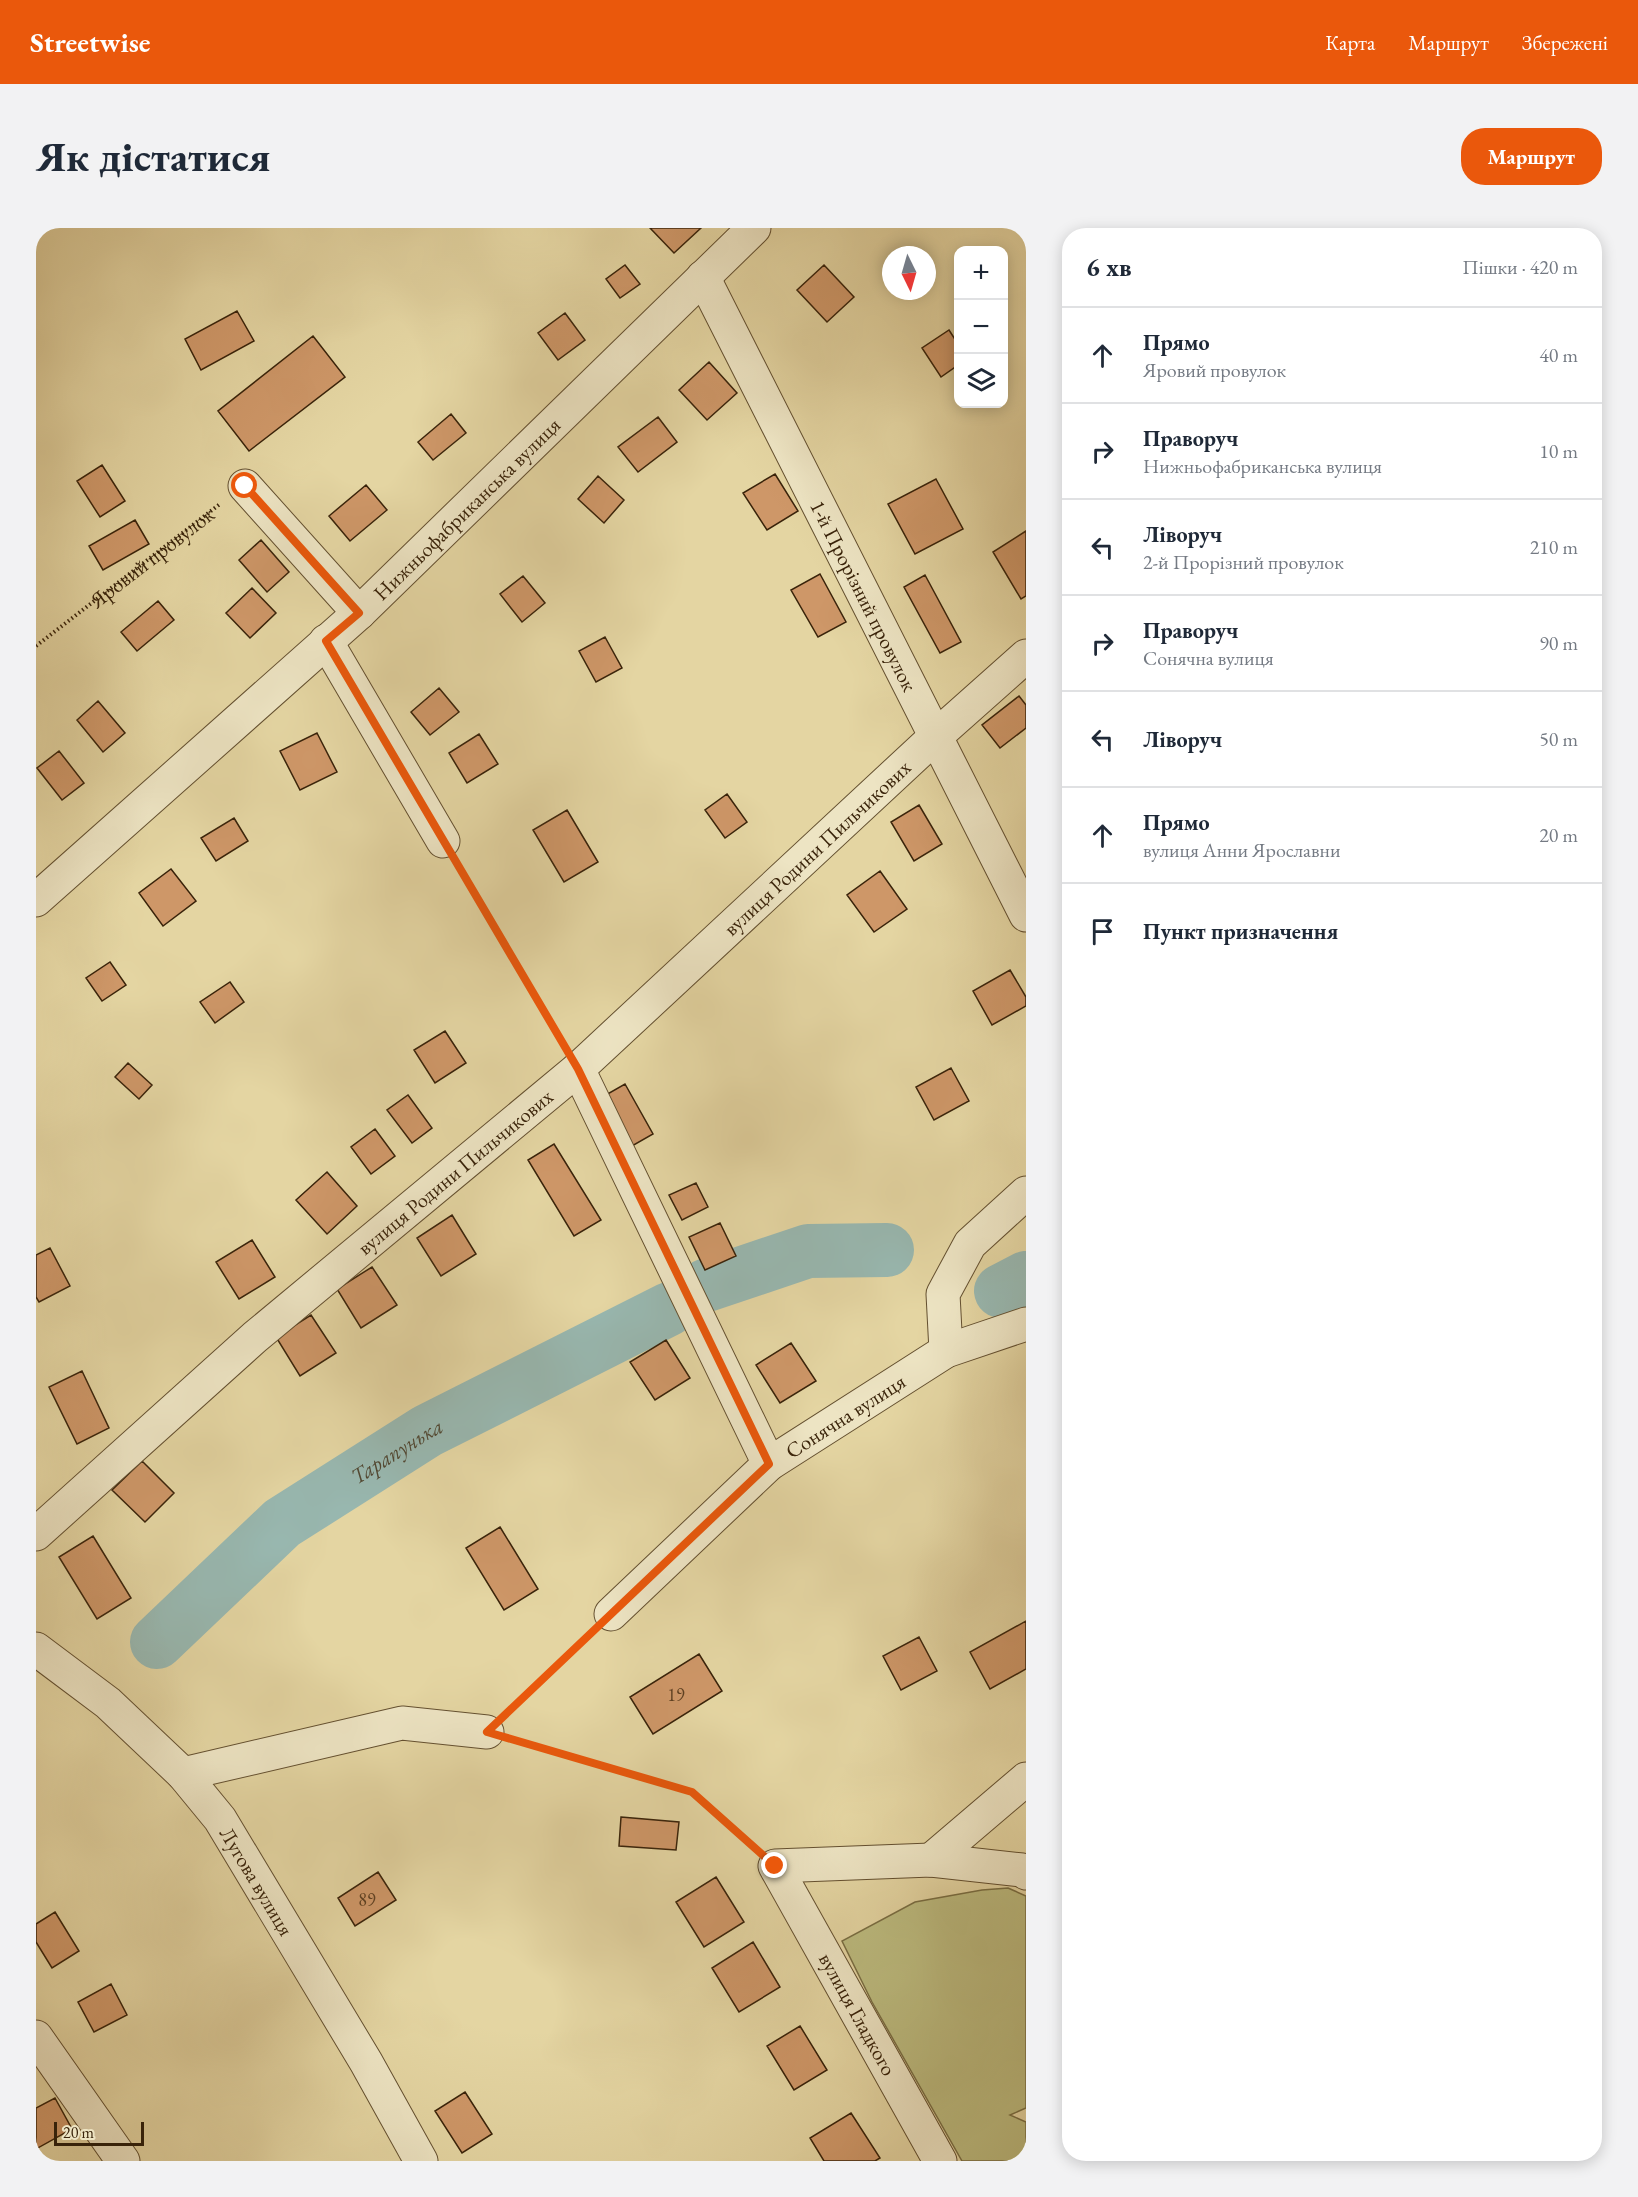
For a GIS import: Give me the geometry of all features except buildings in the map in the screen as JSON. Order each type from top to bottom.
[{"type":"street","name":"Нижньофабриканська вулиця","points":[[36,900],[359,613],[754,228]]},
{"type":"street","name":"1-й Прорізний провулок","points":[[703,277],[1026,915]]},
{"type":"street","points":[[245,486],[359,613]]},
{"type":"street","points":[[326,641],[444,841]]},
{"type":"street","name":"вулиця Родини Пильчикових","points":[[36,1534],[255,1337],[578,1069],[935,737],[1026,656]]},
{"type":"street","points":[[578,1069],[769,1464]]},
{"type":"street","points":[[946,1351],[943,1294],[969,1244],[1026,1193]]},
{"type":"street","name":"Сонячна вулиця","points":[[611,1614],[769,1464],[946,1351],[1026,1324]]},
{"type":"street","name":"Лугова вулиця","points":[[36,1649],[108,1703],[183,1774],[220,1819],[366,2062],[421,2161]]},
{"type":"street","points":[[183,1774],[402,1723],[487,1732]]},
{"type":"street","points":[[931,1860],[1026,1779]]},
{"type":"street","points":[[775,1866],[931,1860],[1022,1870],[1026,1873]]},
{"type":"street","name":"вулиця Гладкого","points":[[775,1866],[940,2161]]},
{"type":"street","points":[[36,2037],[122,2161]]},
{"type":"path","name":"Яровий провулок","points":[[36,646],[245,486]]},
{"type":"path","points":[[444,841],[578,1069]]},
{"type":"path","points":[[487,1732],[611,1614]]},
{"type":"path","points":[[487,1732],[692,1792],[775,1866]]},
{"type":"shaded area","points":[[1008,1888],[1026,1896],[1026,2108],[1010,2115],[1026,2122],[1026,2161],[962,2161],[872,2002],[842,1941],[915,1902],[982,1890]]},
{"type":"waterway","name":"Тарапунька","points":[[707,1285],[808,1251],[887,1250]]},
{"type":"waterway","name":"Тарапунька","points":[[1001,1291],[1026,1278]]},
{"type":"waterway","name":"Тарапунька","points":[[157,1642],[282,1523],[427,1431],[669,1309]]},
{"type":"route","points":[[245,486],[359,613],[326,641],[578,1069],[769,1464],[487,1732],[692,1792],[775,1866]]}]
